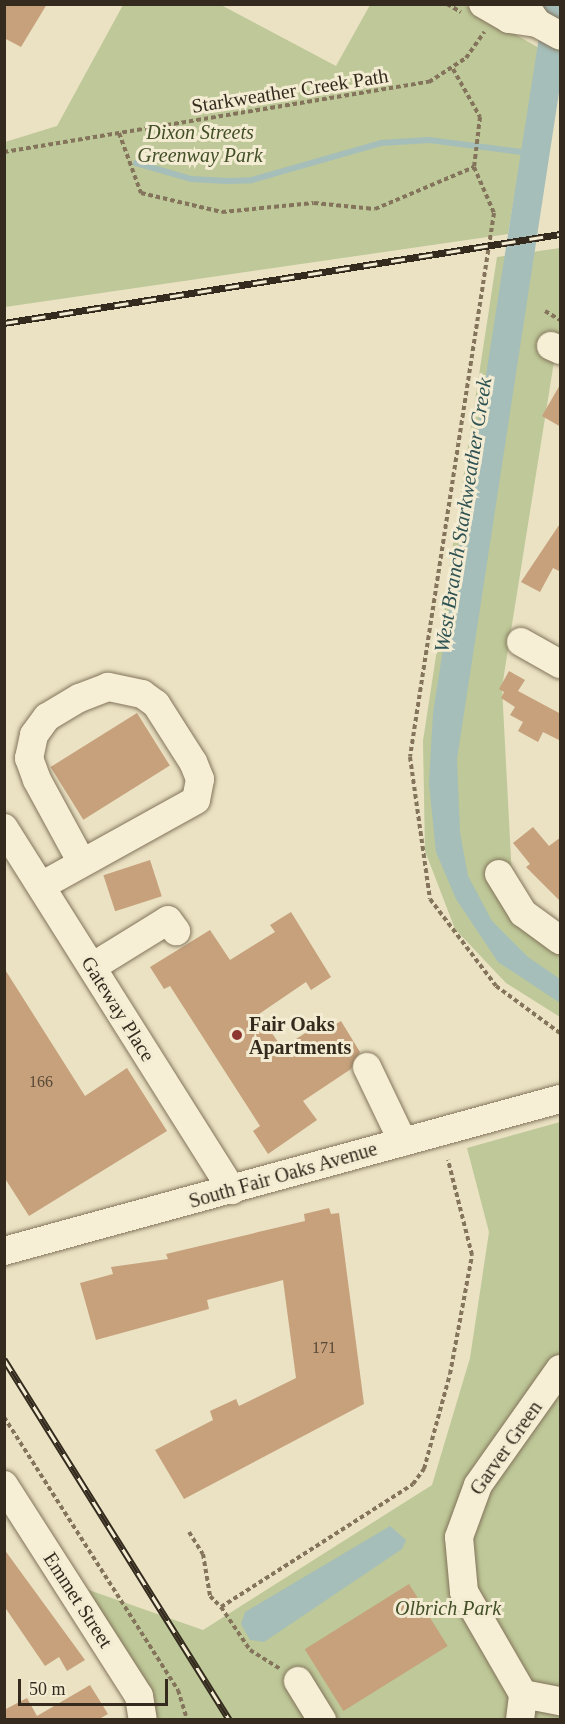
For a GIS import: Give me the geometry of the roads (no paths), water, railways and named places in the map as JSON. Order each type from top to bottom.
[{"type":"street","points":[[485,16],[540,21]]},
{"type":"street","points":[[521,642],[561,664]]},
{"type":"street","points":[[41,886],[196,800],[200,790],[193,762],[156,704],[142,694],[108,687],[79,698],[47,717],[34,735],[29,758],[37,780],[82,863]]},
{"type":"street","name":"Gateway Place","points":[[4,828],[232,1190]]},
{"type":"street","points":[[499,874],[523,913],[561,940]]},
{"type":"street","points":[[92,967],[168,920],[176,930]]},
{"type":"street","points":[[367,1068],[403,1142]]},
{"type":"street","name":"South Fair Oaks Avenue","points":[[4,1251],[561,1100]]},
{"type":"street","name":"Garver Green","points":[[520,1710],[464,1592],[459,1537],[478,1485],[561,1369]]},
{"type":"street","name":"Emmet Street","points":[[4,1485],[139,1696],[143,1718]]},
{"type":"street","points":[[298,1682],[322,1719]]},
{"type":"street","points":[[520,1710],[561,1701]]},
{"type":"water","points":[[544,5],[560,5],[560,86],[457,759],[460,832],[468,876],[492,921],[528,957],[560,979],[560,1003],[498,962],[456,899],[436,852],[429,783],[433,713]]},
{"type":"water","points":[[390,1526],[406,1540],[402,1549],[264,1642],[250,1640],[241,1624],[245,1612]]},
{"type":"waterway","points":[[136,163],[191,179],[227,181],[252,180],[381,143],[429,140],[529,153]]},
{"type":"railway","points":[[4,323],[560,234]]},
{"type":"railway","points":[[4,1359],[230,1720]]},
{"type":"place","name":"Fair Oaks Apartments","points":[[237,1035]]},
{"type":"park label","name":"Dixon Streets Greenway Park","points":[[200,144]]},
{"type":"park label","name":"Olbrich Park","points":[[448,1608]]},
{"type":"water label","name":"West Branch Starkweather Creek","points":[[463,515]]}]
